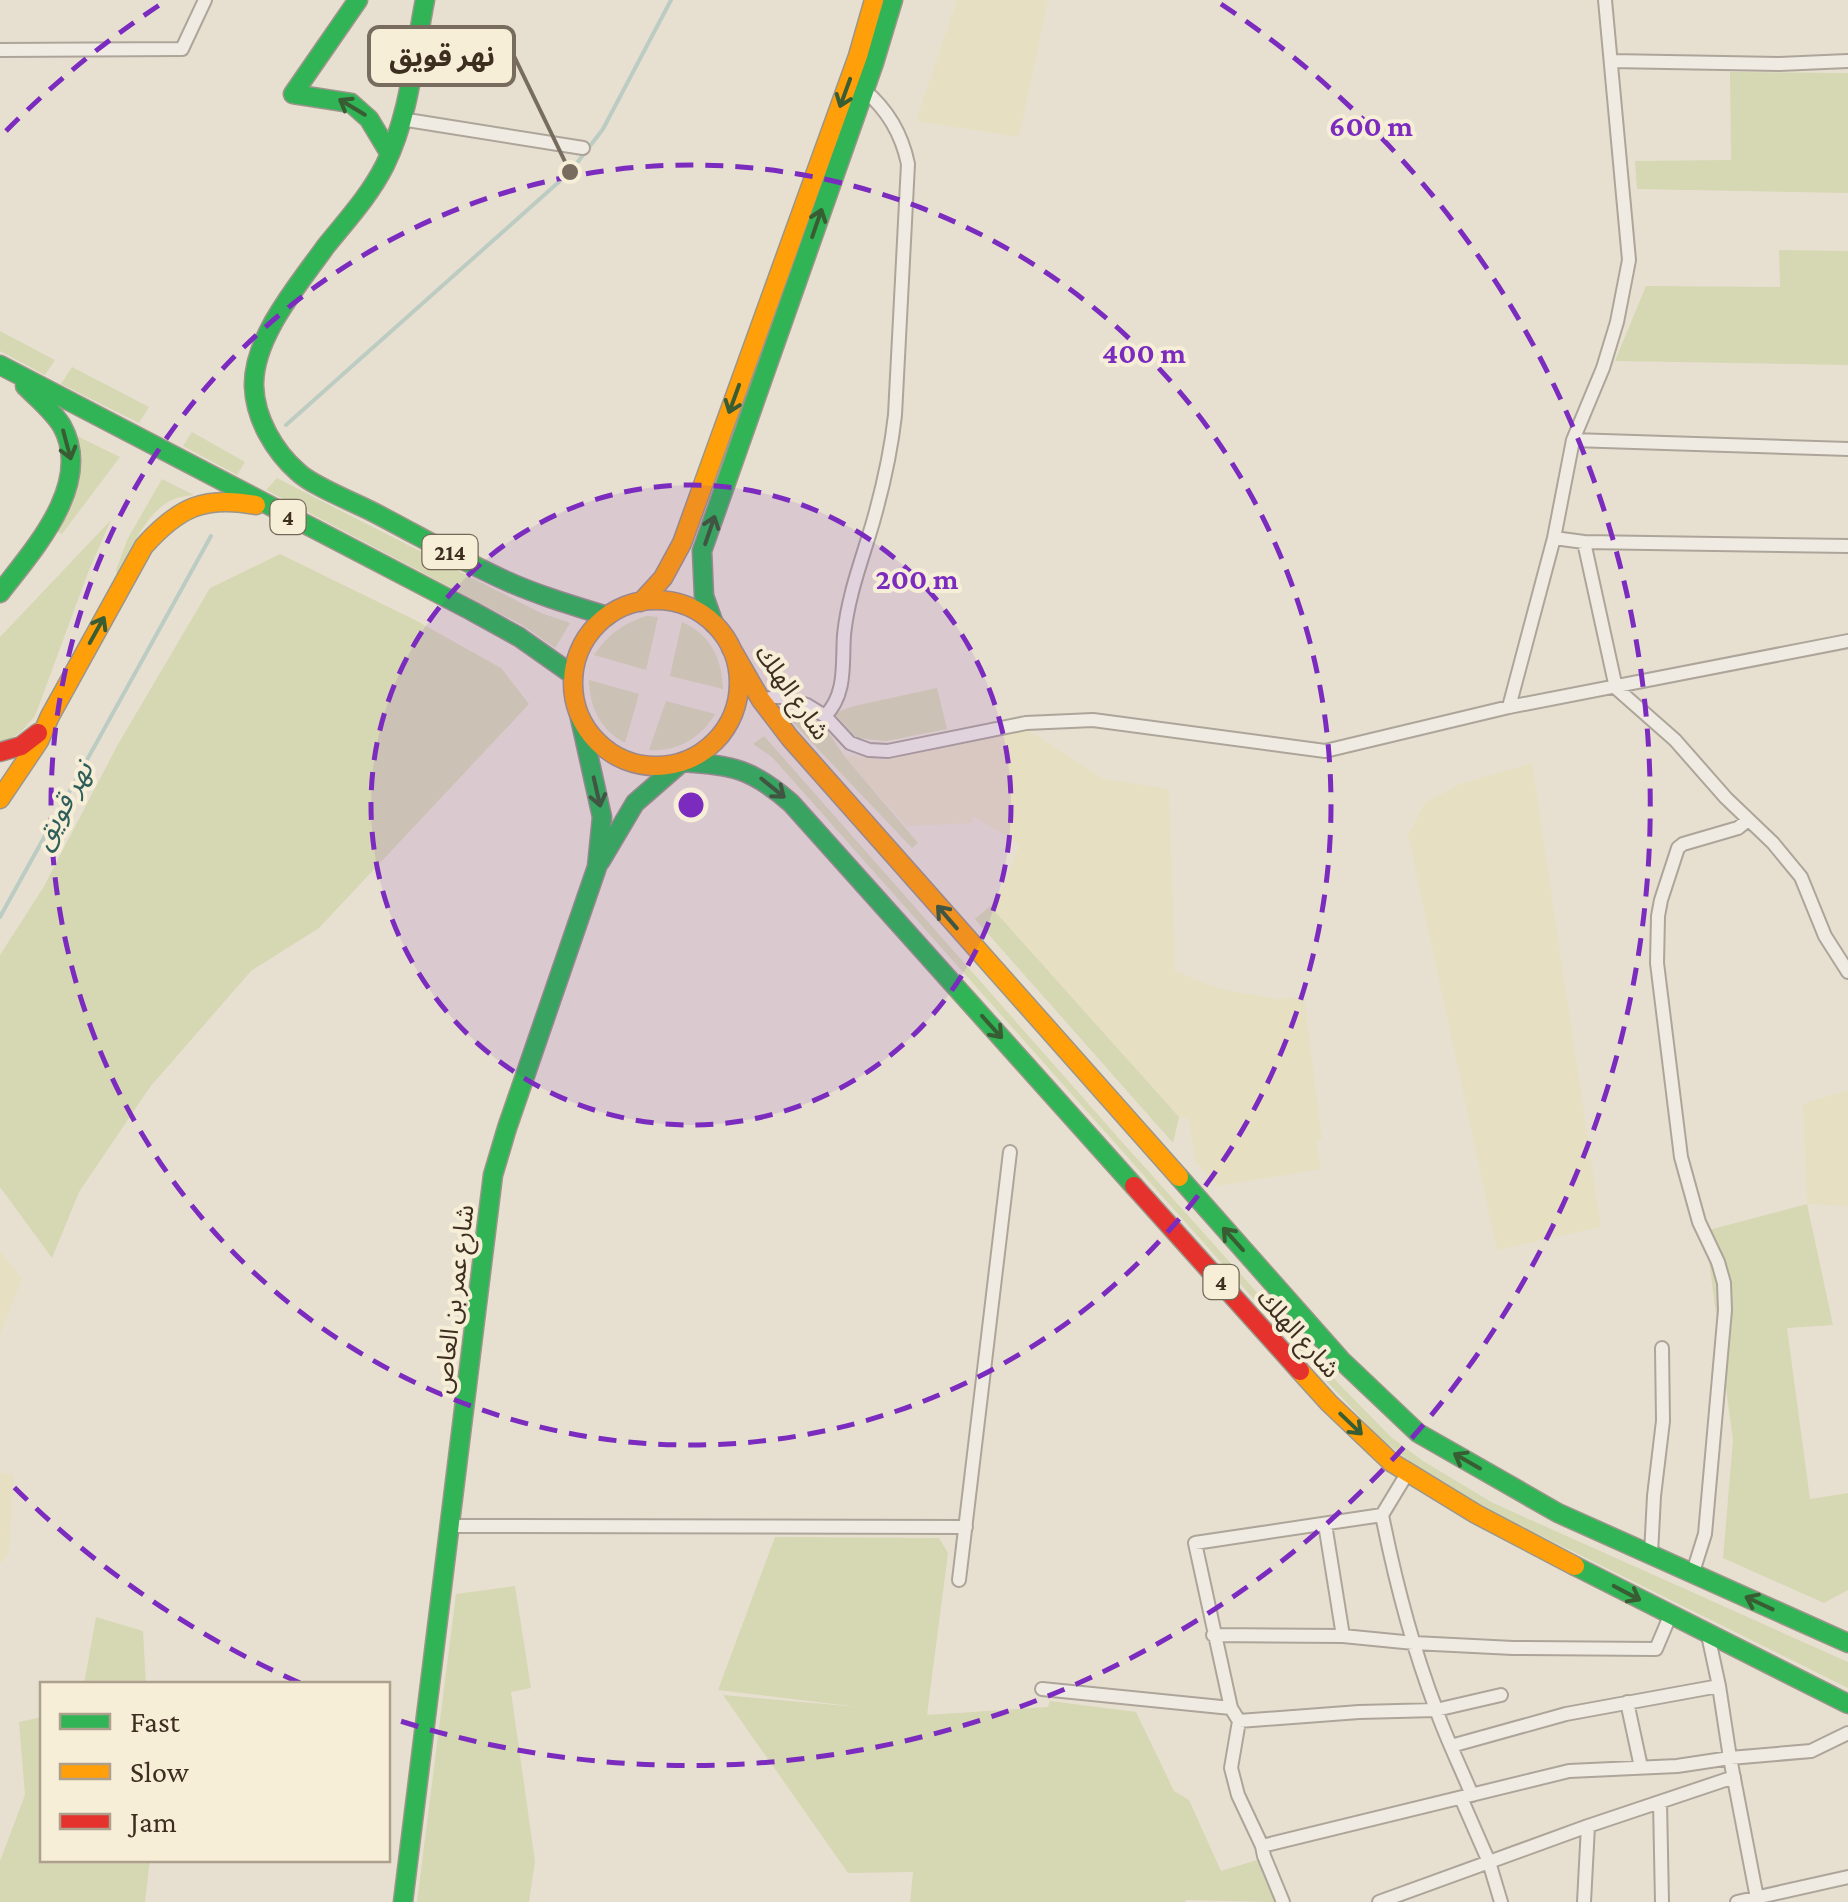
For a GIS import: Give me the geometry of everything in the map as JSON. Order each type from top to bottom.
[{"type":"main road","points":[[358,0],[293,94],[351,103],[368,117],[390,154],[424,0]]},
{"type":"main road","points":[[641,602],[663,578],[682,543],[858,56],[874,0]]},
{"type":"main road","points":[[597,867],[634,803],[682,762],[706,749],[726,728],[737,703],[738,675],[731,648],[714,624],[704,596],[702,551],[893,0]]},
{"type":"main road","name":"214","points":[[390,154],[358,208],[275,317],[254,368],[255,396],[262,422],[276,449],[299,474],[500,578],[552,600],[607,616]]},
{"type":"main road","points":[[0,593],[56,511],[70,484],[72,464],[59,422],[4,367]]},
{"type":"main road","name":"4","points":[[4,367],[472,611],[520,637],[573,675]]},
{"type":"main road","points":[[0,752],[21,746],[38,734],[144,546],[160,528],[193,508],[231,501],[277,512]]},
{"type":"main road","points":[[682,762],[634,764],[612,754],[593,738],[580,718],[573,696],[575,662],[587,637],[607,616],[641,602],[680,604],[714,624]]},
{"type":"main road","name":"شارع الهلك","points":[[731,648],[761,700],[790,738],[1354,1372],[1418,1433],[1558,1512],[1848,1643]]},
{"type":"main road","points":[[0,799],[39,741],[50,716]]},
{"type":"main road","name":"شارع عمر بن العاص","points":[[403,1902],[494,1175],[597,867],[602,817],[580,718]]},
{"type":"main road","name":"شارع الهلك","points":[[682,762],[744,768],[764,779],[791,803],[1329,1403],[1391,1462],[1476,1514],[1848,1704]]},
{"type":"street","points":[[0,50],[182,49],[206,0]]},
{"type":"street","points":[[1509,707],[1554,538],[1574,440],[1617,322],[1629,260],[1605,0]]},
{"type":"street","points":[[1611,61],[1848,61]]},
{"type":"street","points":[[826,716],[840,690],[850,596],[873,522],[895,415],[908,164],[897,132],[864,90]]},
{"type":"street","points":[[401,118],[583,148]]},
{"type":"street","points":[[1574,440],[1848,449]]},
{"type":"street","points":[[1554,538],[1584,542],[1848,546]]},
{"type":"street","points":[[1584,542],[1616,688],[1675,740],[1773,843],[1801,878],[1825,936],[1848,972]]},
{"type":"street","points":[[761,700],[779,696],[807,705],[826,716],[850,743],[869,750],[888,751],[1026,723],[1093,720],[1325,751],[1509,707],[1848,641]]},
{"type":"street","points":[[1693,1572],[1705,1534],[1725,1310],[1724,1283],[1699,1222],[1681,1157],[1657,962],[1658,916],[1678,848],[1738,828],[1748,820]]},
{"type":"street","points":[[959,1580],[1010,1152]]},
{"type":"street","points":[[1651,1554],[1662,1421],[1662,1348]]},
{"type":"street","points":[[1408,1472],[1382,1515],[1393,1570],[1501,1902]]},
{"type":"street","points":[[1284,1902],[1238,1795],[1231,1768],[1235,1715],[1194,1543],[1382,1515]]},
{"type":"street","points":[[1325,1524],[1343,1636]]},
{"type":"street","points":[[450,1526],[966,1527]]},
{"type":"street","points":[[1213,1634],[1343,1636],[1513,1648],[1656,1649],[1670,1616]]},
{"type":"street","points":[[1708,1635],[1757,1898]]},
{"type":"street","points":[[1451,1746],[1566,1714],[1719,1686]]},
{"type":"street","points":[[1042,1689],[1235,1715],[1436,1710],[1501,1695]]},
{"type":"street","points":[[1627,1702],[1641,1767]]},
{"type":"street","points":[[1262,1846],[1569,1771],[1677,1766],[1811,1751],[1848,1733]]},
{"type":"street","points":[[1379,1902],[1734,1776]]},
{"type":"street","points":[[1660,1802],[1662,1902]]},
{"type":"street","points":[[1584,1902],[1588,1826]]},
{"type":"street","points":[[1736,1902],[1777,1898],[1848,1878]]},
{"type":"shaded area","points":[[957,0],[1048,0],[1019,137],[916,121]]},
{"type":"shaded area","points":[[1028,730],[1104,779],[1169,789],[1175,971],[1220,989],[1278,999],[1304,997],[1322,1139],[1316,1140],[1321,1169],[1218,1186],[1195,1161],[1189,1119],[1179,1117],[990,906],[1020,844],[973,816],[972,823],[906,826],[845,757],[886,760]]},
{"type":"shaded area","points":[[1532,763],[1601,1227],[1497,1250],[1408,835],[1424,803],[1460,784]]},
{"type":"shaded area","points":[[1848,1090],[1848,1206],[1807,1204],[1803,1104]]},
{"type":"shaded area","points":[[0,1251],[22,1278],[0,1336]]},
{"type":"shaded area","points":[[0,1473],[14,1475],[9,1553],[0,1564]]},
{"type":"green space","points":[[1730,72],[1848,73],[1848,193],[1637,189],[1635,161],[1731,160]]},
{"type":"green space","points":[[1779,250],[1848,251],[1848,365],[1615,361],[1646,286],[1780,287]]},
{"type":"green space","points":[[0,331],[55,360],[45,375],[0,351]]},
{"type":"green space","points":[[72,367],[149,407],[139,423],[61,384]]},
{"type":"green space","points":[[192,432],[245,462],[237,475],[183,446]]},
{"type":"green space","points":[[77,436],[120,457],[62,534],[57,531]]},
{"type":"green space","points":[[277,478],[541,613],[570,623],[555,648],[522,625],[266,490]]},
{"type":"green space","points":[[162,479],[194,495],[173,500],[153,514],[117,575],[128,538]]},
{"type":"green space","points":[[111,520],[35,716],[21,732],[0,745],[0,637]]},
{"type":"green space","points":[[280,554],[415,620],[501,668],[529,704],[319,928],[251,971],[150,1087],[79,1192],[52,1258],[0,1187],[0,955],[43,888],[117,746],[210,588]]},
{"type":"green space","points":[[647,616],[658,617],[646,670],[594,655],[617,631]]},
{"type":"green space","points":[[682,622],[713,649],[723,689],[670,676]]},
{"type":"green space","points":[[589,680],[639,694],[625,743],[598,717]]},
{"type":"green space","points":[[937,688],[947,729],[886,741],[857,738],[834,713],[854,706]]},
{"type":"green space","points":[[666,701],[715,714],[687,742],[669,749],[649,750]]},
{"type":"green space","points":[[781,710],[808,718],[826,729],[918,843],[912,848]]},
{"type":"green space","points":[[764,736],[1123,1143],[1391,1437],[1493,1503],[1848,1662],[1848,1688],[1489,1510],[1383,1441],[772,757],[753,744]]},
{"type":"green space","points":[[990,906],[1179,1117],[1173,1143],[975,919]]},
{"type":"green space","points":[[1807,1204],[1833,1325],[1787,1328],[1810,1499],[1848,1493],[1848,1590],[1824,1603],[1723,1558],[1733,1440],[1705,1231]]},
{"type":"green space","points":[[775,1537],[939,1538],[948,1553],[927,1715],[1048,1707],[1050,1701],[1136,1712],[1174,1791],[1189,1800],[1221,1871],[1257,1860],[1277,1902],[910,1902],[913,1872],[848,1873],[723,1695],[858,1707],[718,1690]]},
{"type":"green space","points":[[515,1586],[531,1688],[511,1692],[535,1861],[529,1902],[417,1902],[456,1594]]},
{"type":"green space","points":[[96,1617],[143,1631],[146,1682],[84,1682]]},
{"type":"green space","points":[[40,1717],[40,1862],[150,1862],[145,1902],[0,1902],[0,1861],[25,1795],[19,1722]]},
{"type":"waterway","name":"نهر قويق","points":[[286,425],[570,172],[603,129],[671,0]]},
{"type":"waterway","name":"نهر قويق","points":[[0,917],[211,536]]},
{"type":"traffic: fast","points":[[358,0],[293,94],[351,103],[369,119],[390,154]]},
{"type":"traffic: fast","points":[[326,246],[372,187],[393,146],[406,105],[425,0]]},
{"type":"traffic: fast","points":[[714,624],[704,596],[702,551],[893,0]]},
{"type":"traffic: fast","points":[[326,246],[269,330],[256,367],[258,410],[281,454],[312,482],[484,570],[539,594],[607,616]]},
{"type":"traffic: fast","points":[[0,365],[472,611],[519,637],[573,675]]},
{"type":"traffic: fast","points":[[0,593],[43,537],[65,493],[70,471],[70,448],[62,426],[25,386]]},
{"type":"traffic: fast","points":[[403,1902],[493,1175],[597,867],[602,817],[580,718]]},
{"type":"traffic: fast","points":[[600,862],[635,803],[682,762]]},
{"type":"traffic: fast","points":[[682,762],[741,771],[791,803],[1134,1186]]},
{"type":"traffic: fast","points":[[1179,1177],[1341,1360],[1418,1433],[1558,1513],[1848,1643]]},
{"type":"traffic: fast","points":[[1575,1566],[1848,1704]]},
{"type":"traffic: slow","points":[[641,602],[663,578],[682,543],[858,56],[874,0]]},
{"type":"traffic: slow","points":[[50,716],[144,546],[156,533],[181,514],[207,504],[256,505]]},
{"type":"traffic: slow","points":[[656,600],[688,607],[714,625],[732,651],[739,683],[732,715],[714,741],[688,759],[656,766],[624,759],[598,741],[580,715],[573,683],[580,651],[598,625],[624,607],[656,600]]},
{"type":"traffic: slow","points":[[731,648],[761,700],[790,738],[1179,1177]]},
{"type":"traffic: slow","points":[[0,799],[39,741],[50,716]]},
{"type":"traffic: slow","points":[[1300,1371],[1391,1462],[1476,1514],[1575,1566]]},
{"type":"traffic: jam","points":[[0,752],[21,746],[38,733]]},
{"type":"traffic: jam","points":[[1134,1186],[1300,1371]]},
{"type":"place","name":"نهر قويق","points":[[570,172]]}]
